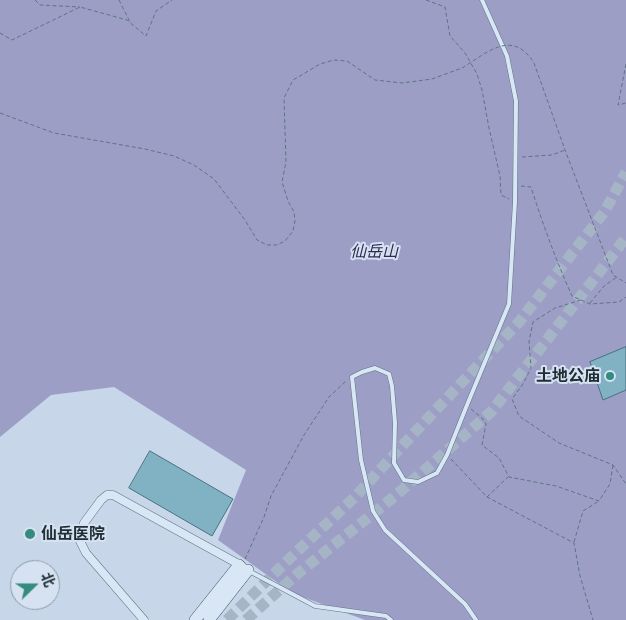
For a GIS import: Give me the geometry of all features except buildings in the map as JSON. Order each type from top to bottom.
[{"type":"street","points":[[144,620],[86,553],[79,538],[84,522],[107,495],[113,495],[243,567]]},
{"type":"street","points":[[196,620],[243,567]]},
{"type":"street","points":[[209,620],[243,567]]},
{"type":"lane","points":[[476,620],[465,604],[385,530],[373,511],[361,460],[352,377],[376,368],[389,374],[392,386],[394,463],[404,480],[418,482],[437,473],[447,455],[509,304],[515,202],[516,101],[507,56],[482,0]]},
{"type":"lane","points":[[243,567],[315,606],[386,616],[391,620]]},
{"type":"path","points":[[35,0],[40,5],[80,7],[127,20],[146,36],[156,11],[172,0]]},
{"type":"path","points":[[119,0],[131,24]]},
{"type":"path","points":[[428,0],[445,7],[450,36],[465,53],[477,74],[500,176],[501,195],[515,202]]},
{"type":"path","points":[[0,33],[12,40],[80,7]]},
{"type":"path","points":[[0,113],[54,133],[174,156],[194,165],[214,179],[245,220],[257,240],[267,245],[277,245],[285,241],[293,231],[295,221],[294,212],[282,182],[286,162],[284,98],[293,80],[320,64],[334,60],[347,61],[375,80],[402,83],[432,79],[462,68],[496,48],[507,44],[523,50],[534,63],[613,275],[626,283]]},
{"type":"path","points":[[626,64],[618,105],[626,102]]},
{"type":"path","points":[[516,158],[552,154],[566,150]]},
{"type":"path","points":[[515,186],[531,187],[552,252],[572,296],[590,304],[619,302],[626,297]]},
{"type":"path","points":[[590,304],[604,286],[617,277]]},
{"type":"path","points":[[581,300],[555,308],[533,322],[529,342],[531,368],[523,384],[512,399],[520,416],[559,443],[613,465],[626,484]]},
{"type":"path","points":[[243,567],[264,517],[270,496],[304,435],[329,397],[352,377]]},
{"type":"path","points":[[467,405],[486,424],[482,445],[499,458],[509,477]]},
{"type":"path","points":[[447,455],[487,497],[574,544]]},
{"type":"path","points":[[593,620],[580,576],[574,544],[583,511],[599,500],[610,484],[613,465]]},
{"type":"path","points":[[487,497],[509,477]]},
{"type":"path","points":[[509,477],[556,486],[599,500]]},
{"type":"green space","name":"仙岳山","points":[[0,0],[626,0],[626,620],[365,620],[292,593],[218,540],[246,470],[114,387],[51,395],[0,437]]},
{"type":"tunnel","points":[[227,620],[354,498],[519,322],[605,211],[626,172]]},
{"type":"tunnel","points":[[246,620],[296,575],[395,496],[491,412],[626,237]]},
{"type":"place","name":"土地公庙","points":[[610,376]]},
{"type":"place","name":"仙岳医院","points":[[30,534]]}]
